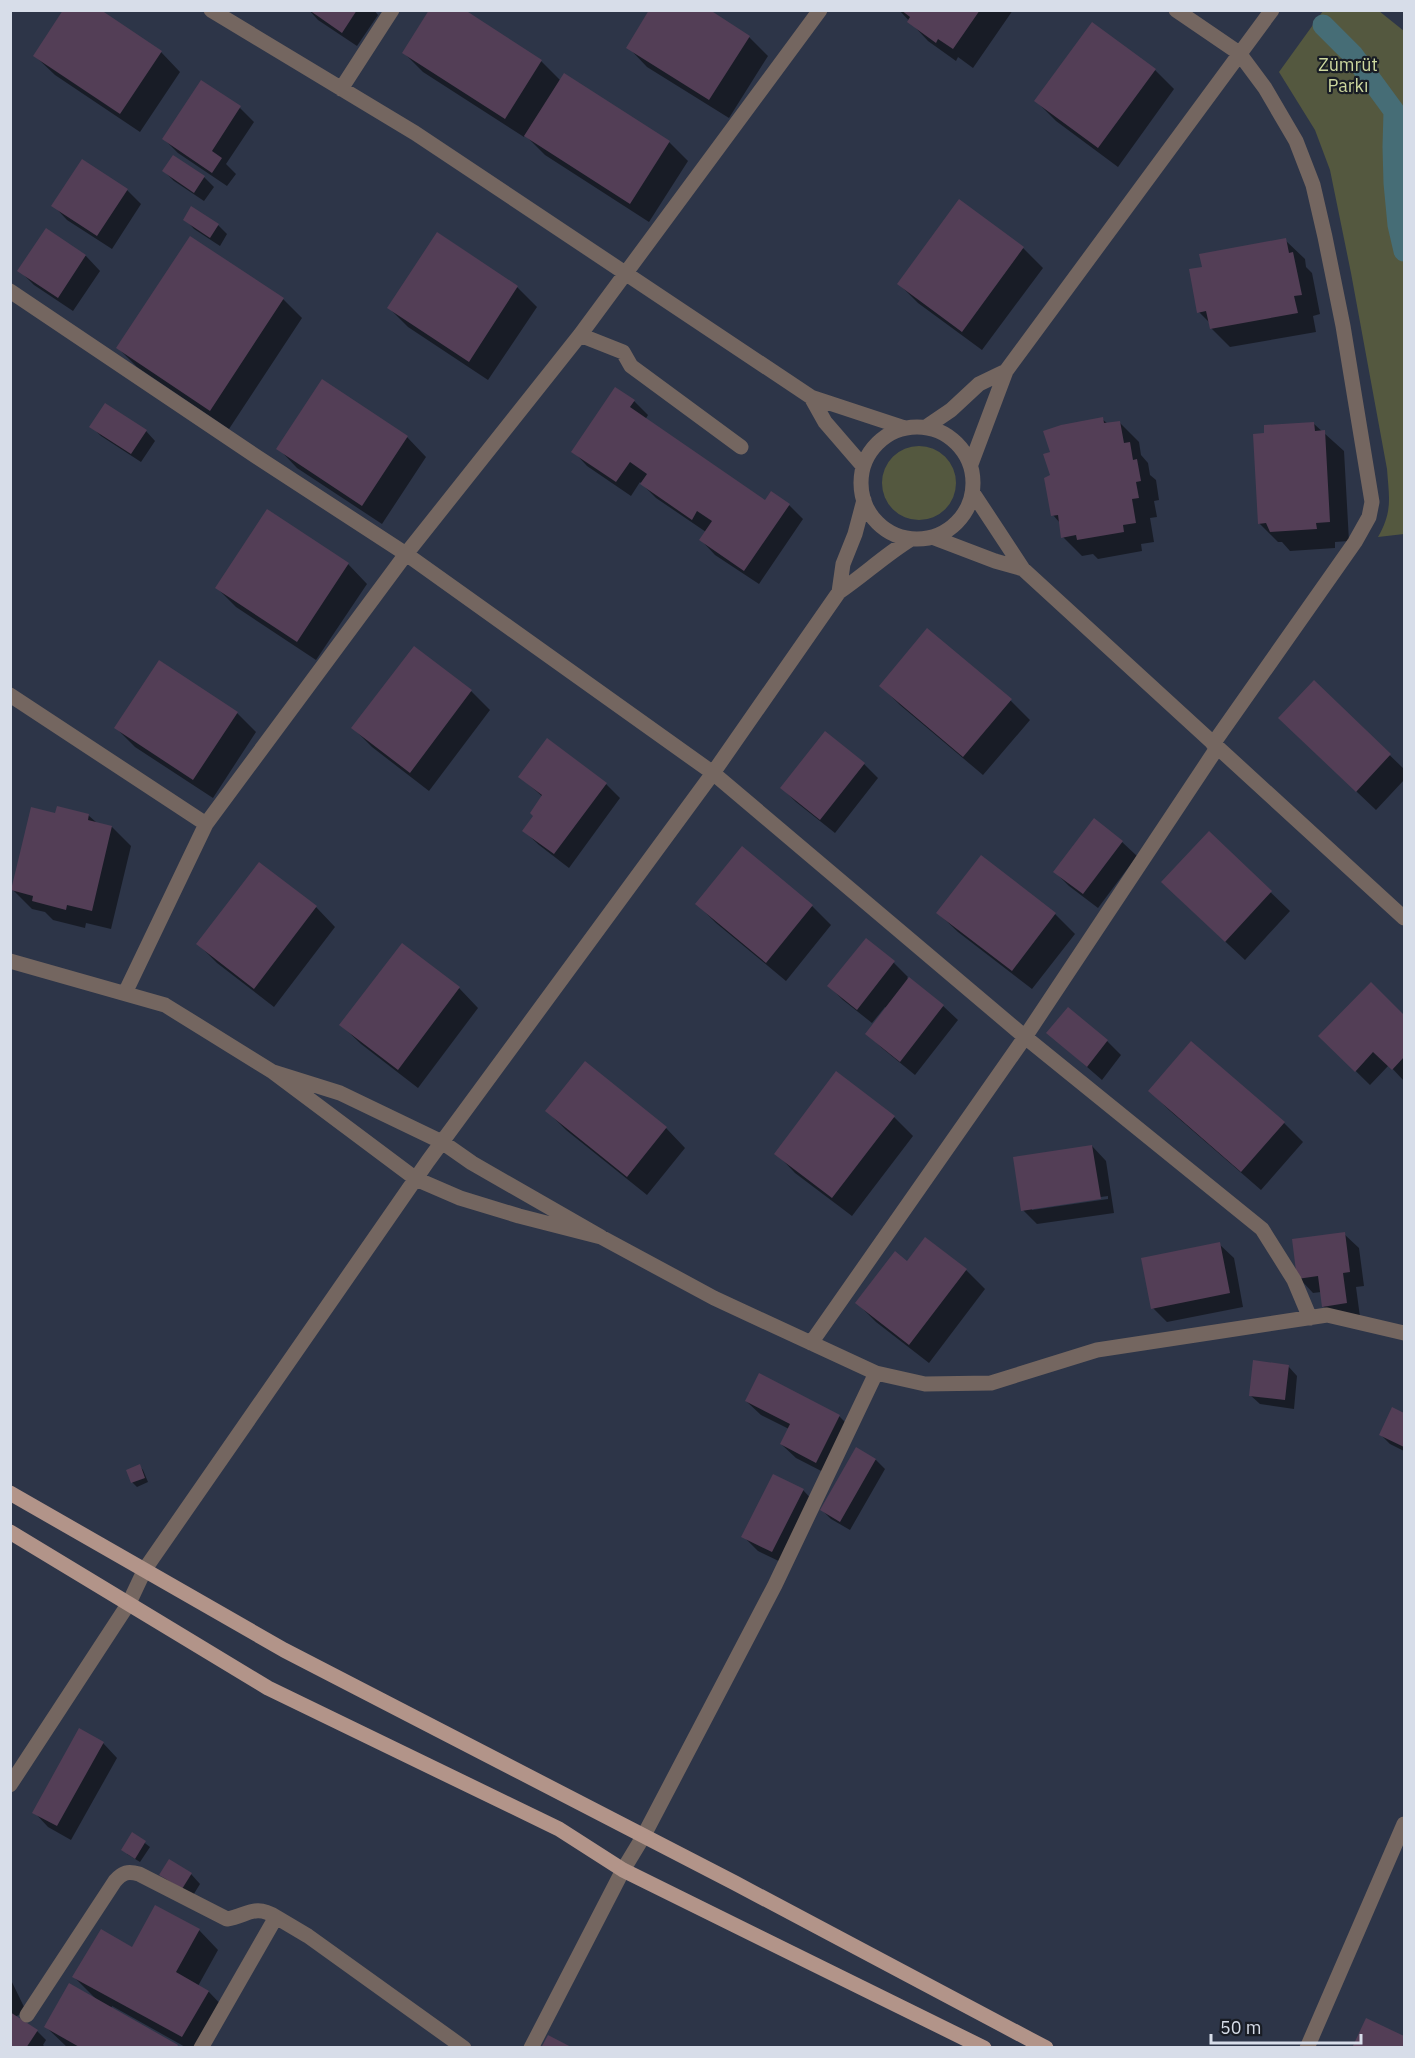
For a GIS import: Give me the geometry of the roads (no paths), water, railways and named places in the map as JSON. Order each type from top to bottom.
[{"type":"main road","points":[[10,1492],[284,1650],[735,1883],[1046,2048]]},
{"type":"main road","points":[[10,1532],[267,1688],[559,1829],[622,1870],[984,2048]]},
{"type":"street","points":[[211,10],[415,133],[812,397],[905,428]]},
{"type":"street","points":[[341,89],[392,10]]},
{"type":"street","points":[[125,993],[206,824],[406,554],[580,335],[820,10]]},
{"type":"street","points":[[811,1343],[1025,1037],[1215,746],[1355,542],[1369,517],[1372,502],[1343,326],[1313,185],[1296,141],[1265,88],[1239,53],[1176,10]]},
{"type":"street","points":[[971,464],[1006,371],[1272,10]]},
{"type":"street","points":[[10,291],[267,464],[406,554],[713,773],[1025,1037],[1262,1229],[1294,1280],[1310,1318]]},
{"type":"street","points":[[580,335],[623,352],[631,366],[741,447]]},
{"type":"street","points":[[926,427],[951,410],[979,384],[1006,371]]},
{"type":"street","points":[[812,397],[825,422],[863,466]]},
{"type":"street","points":[[915,426],[926,427],[934,428],[951,437],[965,452],[974,478],[973,493],[969,507],[951,528],[925,539],[911,539],[897,536],[880,526],[868,511],[861,493],[861,473],[867,455],[879,440],[896,430],[915,426]]},
{"type":"street","points":[[973,493],[1023,569],[1404,918]]},
{"type":"street","points":[[839,592],[843,564],[855,534],[864,501]]},
{"type":"street","points":[[932,537],[1023,569]]},
{"type":"street","points":[[10,1785],[129,1603],[145,1569],[416,1179],[713,773],[839,592],[887,554],[911,539]]},
{"type":"street","points":[[10,695],[206,824]]},
{"type":"street","points":[[10,961],[165,1005],[273,1072],[416,1179],[460,1198],[601,1237]]},
{"type":"street","points":[[273,1072],[339,1094],[442,1142],[472,1163],[601,1237],[714,1298],[876,1373],[925,1384],[991,1383],[1097,1350],[1327,1315],[1404,1333]]},
{"type":"street","points":[[531,2048],[622,1870],[643,1837],[775,1585],[876,1373]]},
{"type":"street","points":[[1307,2048],[1404,1824]]},
{"type":"street","points":[[27,2014],[116,1881],[129,1871],[140,1874],[227,1919],[254,1910],[263,1910],[308,1936],[464,2048]]},
{"type":"street","points":[[201,2048],[276,1917]]},
{"type":"waterway","points":[[1323,25],[1353,55],[1394,111],[1394,183],[1398,225],[1404,251]]},
{"type":"park label","name":"Zümrüt Parkı","points":[[1348,74]]}]
